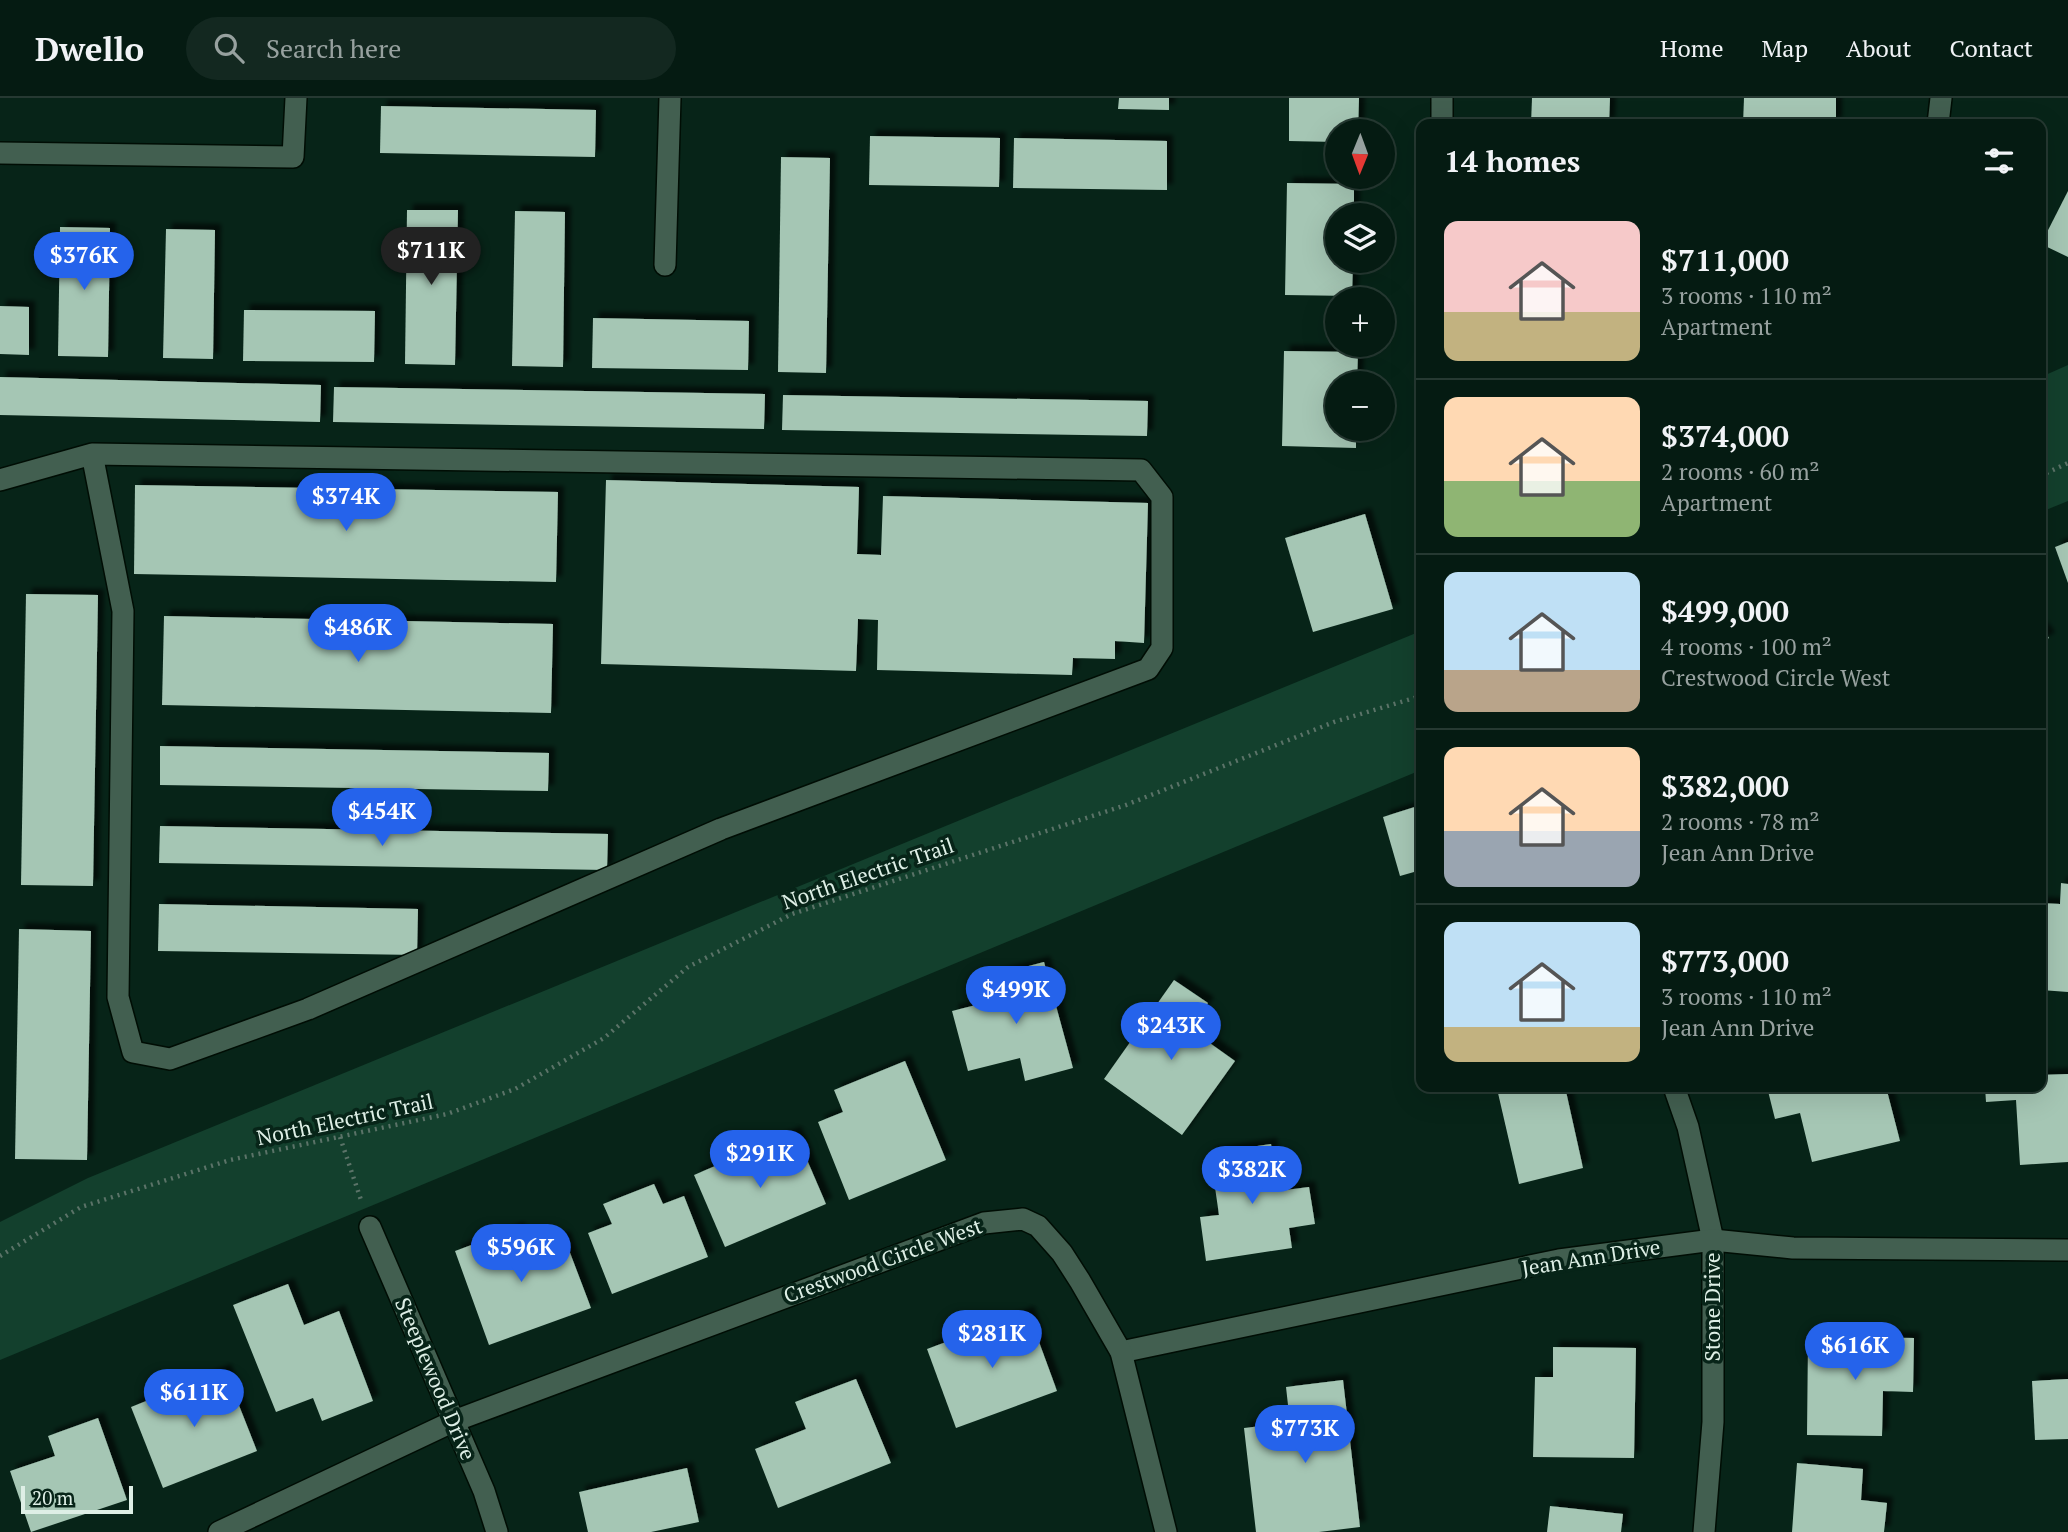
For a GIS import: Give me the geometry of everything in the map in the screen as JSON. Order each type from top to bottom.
[{"type":"street","points":[[0,153],[293,157],[296,98]]},
{"type":"street","points":[[665,265],[670,98]]},
{"type":"street","points":[[1442,98],[1442,119]]},
{"type":"street","points":[[1939,119],[1941,98]]},
{"type":"street","points":[[0,480],[92,454],[1140,470],[1162,497],[1162,648],[1148,669],[721,829],[307,1009],[170,1059],[133,1052],[118,997],[123,611],[92,454]]},
{"type":"street","name":"Stone Drive","points":[[1676,1092],[1688,1127],[1713,1240],[1713,1422],[1704,1532]]},
{"type":"street","name":"Crestwood Circle West","points":[[219,1532],[454,1422],[984,1223],[1023,1219],[1038,1226],[1062,1253],[1121,1352],[1166,1532]]},
{"type":"street","name":"Steeplewood Drive","points":[[370,1227],[454,1422],[497,1532]]},
{"type":"street","name":"Jean Ann Drive","points":[[1121,1352],[1559,1260],[1713,1240],[1793,1248],[2068,1250]]},
{"type":"path","points":[[2046,473],[2068,463]]},
{"type":"path","name":"North Electric Trail","points":[[0,1256],[81,1207],[230,1160],[447,1114],[515,1088],[604,1038],[688,967],[792,914],[1126,805],[1334,722],[1416,697]]},
{"type":"path","points":[[340,1137],[370,1227]]},
{"type":"green space","points":[[2068,365],[2068,501],[2046,510],[2046,375]]},
{"type":"green space","points":[[1416,633],[1416,772],[0,1360],[0,1222],[88,1178]]},
{"type":"building","points":[[1119,98],[1169,98],[1169,110],[1118,109]]},
{"type":"building","points":[[1289,98],[1359,98],[1358,119],[1325,119],[1325,142],[1289,141]]},
{"type":"building","points":[[1532,98],[1610,98],[1609,119],[1531,119]]},
{"type":"building","points":[[1744,98],[1836,98],[1836,119],[1743,119]]},
{"type":"building","points":[[381,106],[596,110],[595,157],[380,153]]},
{"type":"building","points":[[870,136],[1000,138],[999,187],[869,185]]},
{"type":"building","points":[[1014,138],[1167,141],[1167,190],[1013,188]]},
{"type":"building","points":[[781,157],[830,158],[826,373],[778,372]]},
{"type":"building","points":[[1287,183],[1325,184],[1325,189],[1354,189],[1354,203],[1325,203],[1325,273],[1353,273],[1352,287],[1325,287],[1325,296],[1285,295]]},
{"type":"building","points":[[2068,191],[2068,257],[2046,246],[2046,234]]},
{"type":"building","points":[[407,210],[458,210],[455,365],[405,364]]},
{"type":"building","points":[[515,211],[565,212],[563,367],[512,366]]},
{"type":"building","points":[[60,227],[110,228],[108,357],[58,356]]},
{"type":"building","points":[[166,229],[215,230],[213,359],[163,358]]},
{"type":"building","points":[[0,306],[29,307],[29,355],[0,354]]},
{"type":"building","points":[[244,310],[375,311],[374,362],[243,361]]},
{"type":"building","points":[[593,318],[749,321],[748,370],[592,368]]},
{"type":"building","points":[[1284,351],[1325,352],[1325,357],[1358,357],[1357,371],[1325,371],[1325,441],[1356,441],[1356,448],[1282,446]]},
{"type":"building","points":[[0,377],[321,385],[320,422],[0,415]]},
{"type":"building","points":[[334,387],[765,394],[764,429],[333,422]]},
{"type":"building","points":[[783,395],[1148,401],[1147,436],[782,430]]},
{"type":"building","points":[[606,480],[859,487],[857,554],[881,555],[883,496],[1148,503],[1144,643],[1115,641],[1115,659],[1073,658],[1072,675],[877,670],[878,620],[858,619],[856,671],[601,664]]},
{"type":"building","points":[[135,485],[558,492],[556,582],[134,574]]},
{"type":"building","points":[[1365,514],[1393,609],[1313,632],[1285,538]]},
{"type":"building","points":[[2068,542],[2068,583],[2055,547]]},
{"type":"building","points":[[26,594],[98,595],[93,886],[21,885]]},
{"type":"building","points":[[164,616],[553,624],[551,713],[162,705]]},
{"type":"building","points":[[160,746],[549,753],[548,791],[160,785]]},
{"type":"building","points":[[1416,807],[1416,871],[1400,876],[1383,817]]},
{"type":"building","points":[[160,826],[608,834],[607,870],[159,863]]},
{"type":"building","points":[[2061,883],[2068,884],[2068,992],[2046,990],[2046,903],[2060,904]]},
{"type":"building","points":[[159,904],[418,909],[417,955],[158,951]]},
{"type":"building","points":[[19,929],[91,931],[87,1160],[15,1159]]},
{"type":"building","points":[[1044,962],[1073,1068],[1025,1081],[1020,1058],[968,1071],[952,1011],[1000,999],[994,975]]},
{"type":"building","points":[[1174,980],[1208,1003],[1190,1029],[1235,1061],[1182,1135],[1104,1079]]},
{"type":"building","points":[[905,1061],[946,1160],[849,1200],[818,1122],[843,1112],[834,1090]]},
{"type":"building","points":[[2068,1074],[2068,1162],[2020,1165],[2016,1100],[1986,1102],[1985,1092],[2046,1092],[2046,1075]]},
{"type":"building","points":[[1566,1092],[1583,1168],[1519,1184],[1498,1093]]},
{"type":"building","points":[[1768,1092],[1887,1092],[1900,1141],[1812,1162],[1800,1113],[1775,1119]]},
{"type":"building","points":[[795,1132],[826,1204],[725,1247],[694,1175]]},
{"type":"building","points":[[1271,1144],[1278,1191],[1309,1187],[1315,1224],[1289,1228],[1292,1248],[1206,1261],[1200,1217],[1219,1215],[1210,1153]]},
{"type":"building","points":[[654,1184],[663,1204],[684,1196],[708,1257],[612,1294],[588,1233],[612,1224],[603,1204]]},
{"type":"building","points":[[518,1228],[527,1250],[564,1237],[591,1308],[489,1345],[455,1251]]},
{"type":"building","points":[[288,1284],[304,1325],[339,1311],[373,1401],[322,1421],[313,1398],[276,1412],[233,1305]]},
{"type":"building","points":[[1028,1312],[1057,1391],[956,1428],[927,1349]]},
{"type":"building","points":[[1808,1337],[1914,1338],[1913,1392],[1883,1391],[1882,1436],[1807,1435]]},
{"type":"building","points":[[1553,1347],[1636,1348],[1634,1458],[1533,1457],[1535,1377],[1553,1377]]},
{"type":"building","points":[[225,1370],[257,1451],[163,1488],[131,1407]]},
{"type":"building","points":[[856,1379],[891,1463],[778,1508],[755,1449],[806,1429],[795,1402]]},
{"type":"building","points":[[2068,1379],[2068,1439],[2035,1440],[2032,1381]]},
{"type":"building","points":[[1343,1380],[1360,1527],[1319,1532],[1256,1532],[1244,1428],[1290,1423],[1286,1387]]},
{"type":"building","points":[[98,1418],[127,1500],[31,1532],[10,1471],[55,1456],[48,1436]]},
{"type":"building","points":[[1797,1463],[1863,1469],[1861,1500],[1887,1503],[1884,1532],[1792,1532]]},
{"type":"building","points":[[687,1468],[699,1522],[651,1532],[588,1532],[579,1492]]},
{"type":"building","points":[[1550,1506],[1623,1514],[1621,1532],[1547,1532]]}]
